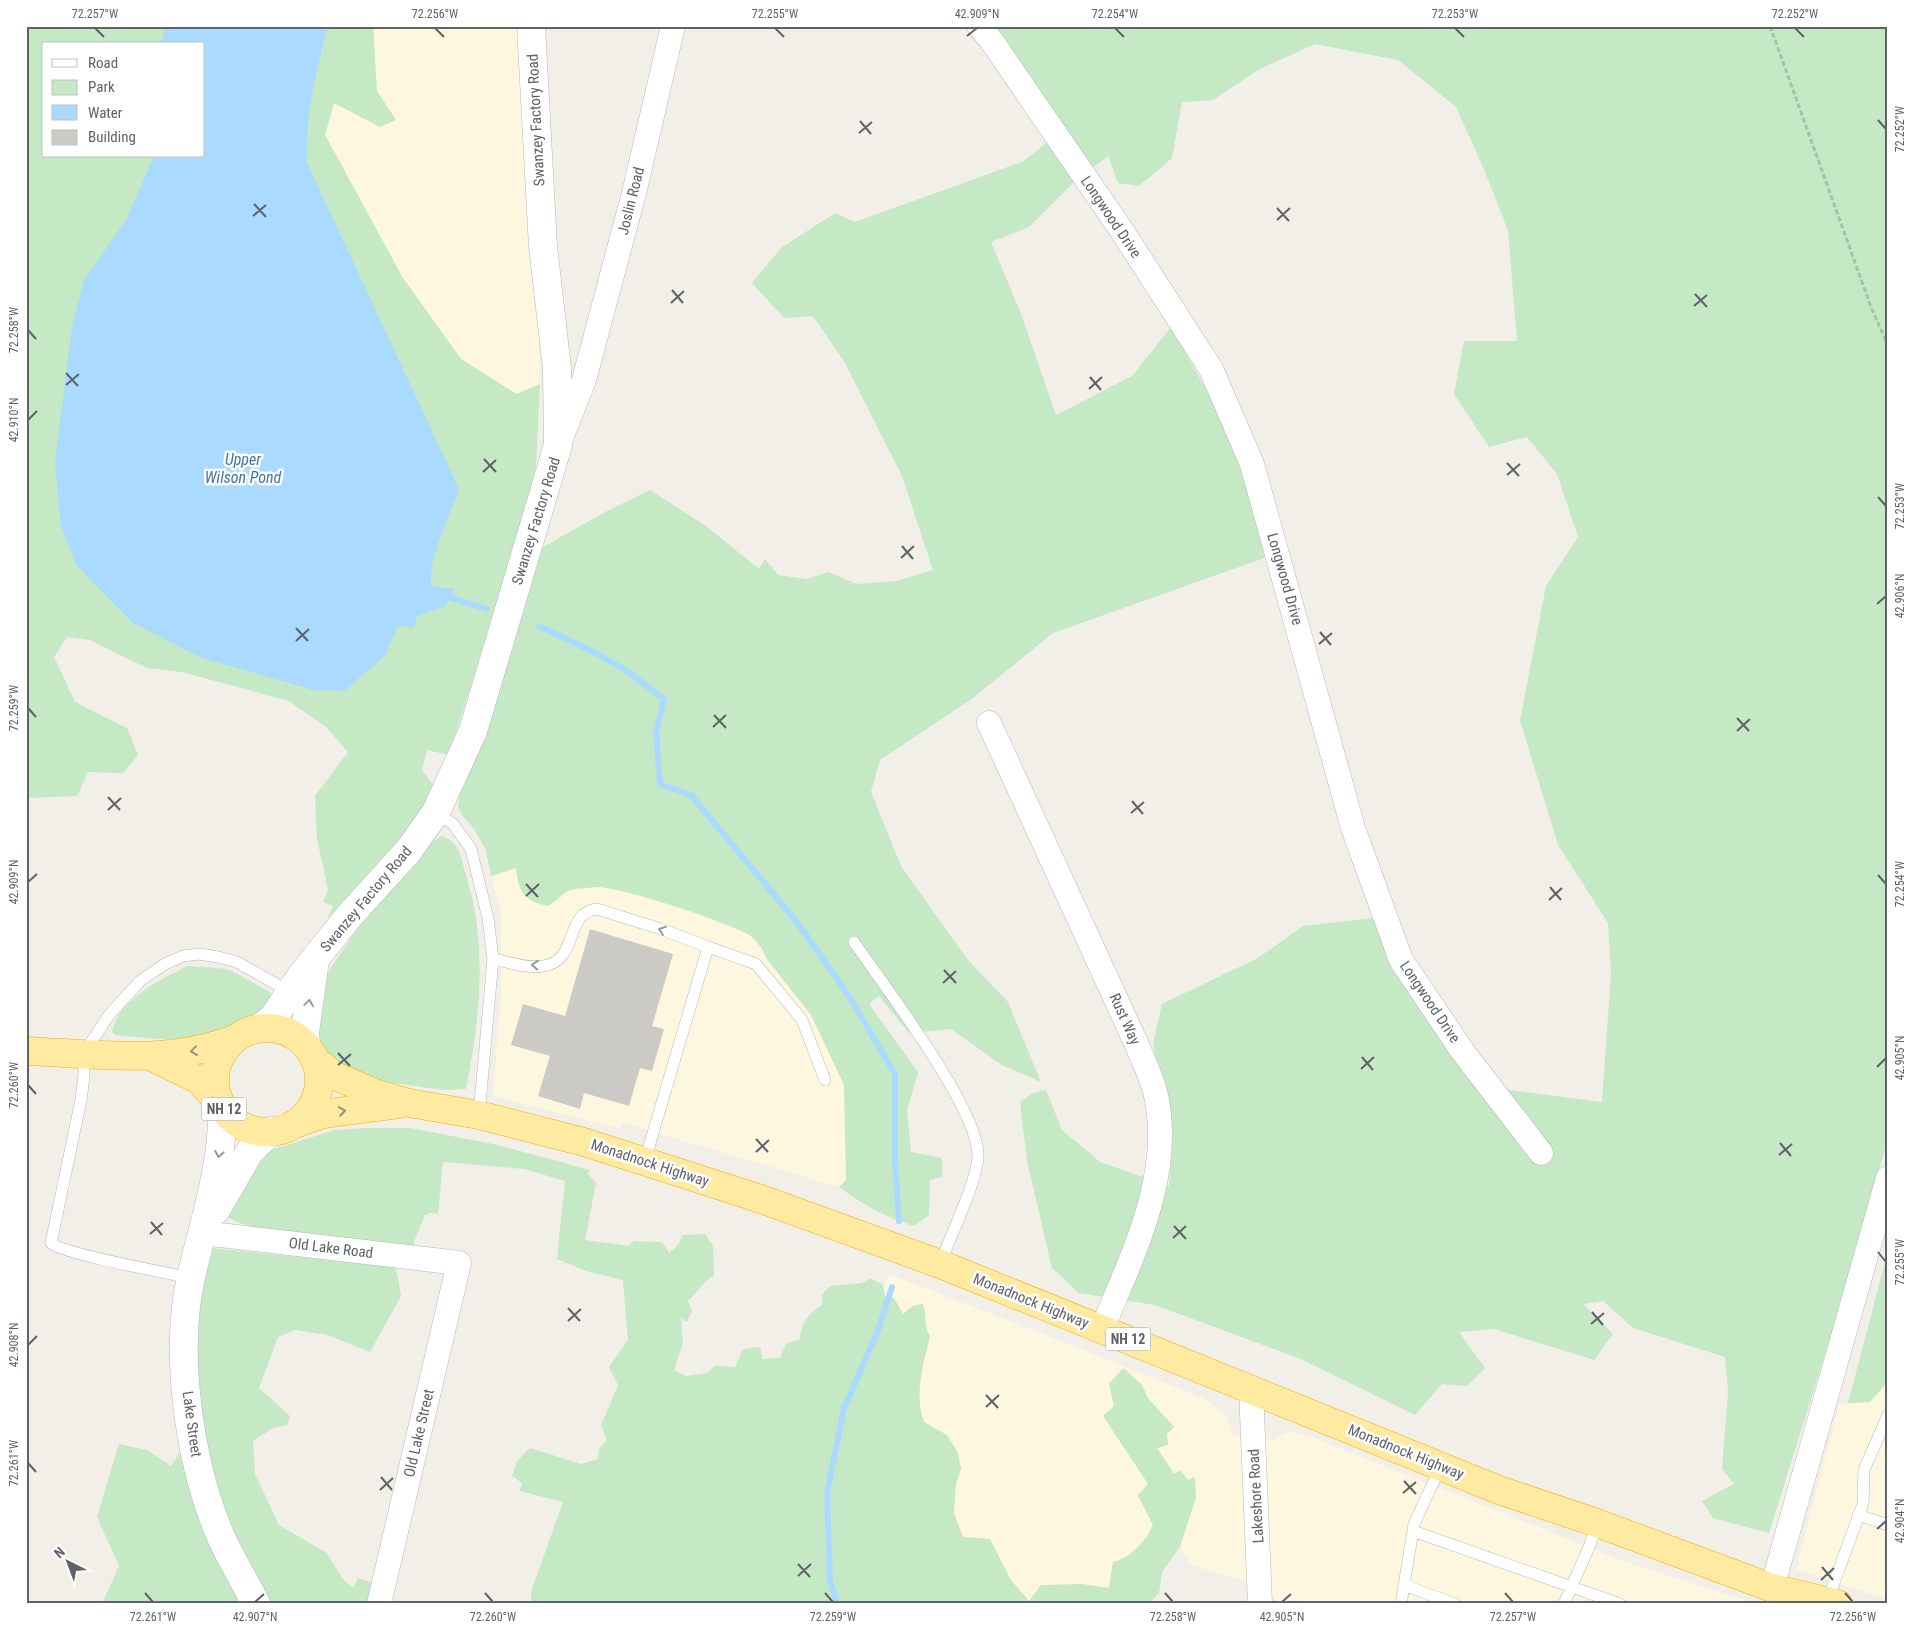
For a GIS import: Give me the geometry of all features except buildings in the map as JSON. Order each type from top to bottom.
[{"type":"highway","name":"NH 12","points":[[26,1050],[152,1057],[208,1050],[246,1032],[260,1028],[274,1028],[288,1032],[310,1052]]},
{"type":"highway","name":"NH 12","points":[[222,1106],[216,1090],[215,1076],[218,1062],[224,1050],[234,1039]]},
{"type":"highway","name":"Monadnock Highway","points":[[310,1052],[333,1076],[377,1094],[409,1103],[479,1114],[645,1160],[940,1264],[1251,1388],[1499,1490],[1597,1523],[1772,1588],[1831,1603]]},
{"type":"highway","points":[[283,1127],[308,1112],[316,1098],[319,1081],[310,1052]]},
{"type":"highway","name":"NH 12","points":[[152,1057],[199,1080],[232,1119],[246,1128],[263,1132],[283,1127]]},
{"type":"highway","name":"Monadnock Highway","points":[[283,1127],[323,1114],[409,1103]]},
{"type":"street","name":"Swanzey Factory Road","points":[[260,1028],[273,1018],[290,992],[350,915],[408,850],[436,812],[473,731],[558,445],[557,368],[543,246],[531,26]]},
{"type":"street","name":"Joslin Road","points":[[558,445],[585,376],[634,193],[673,26]]},
{"type":"street","name":"Longwood Drive","points":[[979,26],[991,40],[1122,231],[1211,369],[1252,464],[1294,607],[1353,828],[1401,960],[1463,1052],[1541,1153]]},
{"type":"street","points":[[557,368],[585,376]]},
{"type":"street","name":"Rust Way","points":[[989,723],[1138,1045],[1155,1091],[1161,1132],[1158,1170],[1130,1262],[1102,1329]]},
{"type":"street","name":"Swanzey Factory Road","points":[[310,1052],[305,1032],[315,960]]},
{"type":"street","name":"Lake Street","points":[[222,1106],[222,1138],[203,1233],[191,1278],[185,1318],[186,1397],[200,1477],[218,1531],[256,1604]]},
{"type":"street","name":"Lake Street","points":[[203,1233],[240,1166],[257,1143],[283,1127]]},
{"type":"street","points":[[1772,1588],[1888,1178]]},
{"type":"street","name":"Old Lake Road","points":[[203,1233],[460,1263]]},
{"type":"street","name":"Old Lake Street","points":[[379,1604],[460,1263]]},
{"type":"street","name":"Lakeshore Road","points":[[1251,1388],[1260,1604]]},
{"type":"lane","points":[[436,812],[454,824],[471,849],[488,918],[493,959],[479,1114]]},
{"type":"lane","points":[[493,959],[540,967],[551,964],[560,959],[567,950],[581,916],[589,910],[598,909],[661,929],[756,964],[802,1020],[825,1080]]},
{"type":"lane","points":[[854,942],[961,1104],[975,1136],[978,1154],[976,1171],[940,1264]]},
{"type":"lane","points":[[645,1160],[708,947]]},
{"type":"lane","points":[[191,1278],[55,1247],[51,1243],[81,1100],[84,1053],[109,1015],[140,980],[165,964],[183,956],[199,954],[237,962],[290,992]]},
{"type":"lane","points":[[1831,1603],[1862,1504],[1864,1470],[1888,1415]]},
{"type":"lane","points":[[1401,1604],[1417,1517],[1441,1466]]},
{"type":"lane","points":[[1858,1515],[1888,1525]]},
{"type":"lane","points":[[1564,1604],[1590,1546],[1597,1523]]},
{"type":"lane","points":[[1413,1531],[1620,1604]]},
{"type":"lane","points":[[1404,1585],[1455,1604]]},
{"type":"path","points":[[1770,26],[1871,307],[1888,346]]},
{"type":"shaded area","points":[[373,26],[519,26],[538,294],[540,384],[517,394],[461,359],[403,278],[325,134],[334,103],[379,127],[395,120],[377,91]]},
{"type":"shaded area","points":[[516,868],[531,902],[548,906],[559,900],[568,891],[599,887],[638,895],[688,911],[749,935],[762,948],[766,958],[811,1015],[844,1085],[846,1180],[839,1187],[623,1123],[620,1129],[496,1097],[493,1094],[501,998],[501,911],[491,876]]},
{"type":"shaded area","points":[[889,1274],[1023,1326],[1186,1391],[1211,1402],[1227,1418],[1233,1435],[1275,1440],[1283,1434],[1291,1432],[1311,1437],[1626,1562],[1757,1604],[1302,1604],[1295,1599],[1291,1604],[1283,1604],[1243,1581],[1192,1565],[1180,1547],[1196,1498],[1195,1477],[1188,1480],[1180,1471],[1174,1474],[1157,1447],[1174,1426],[1148,1398],[1142,1385],[1125,1367],[1109,1384],[1139,1469],[1148,1484],[1138,1496],[1153,1525],[1148,1536],[1125,1559],[1113,1562],[1109,1588],[1082,1584],[1029,1601],[1011,1580],[990,1539],[963,1537],[954,1513],[956,1484],[961,1468],[947,1435],[924,1422],[918,1405],[923,1366],[930,1336],[924,1325],[926,1313],[922,1304],[913,1306],[903,1314],[894,1298],[885,1296],[883,1285]]},
{"type":"shaded area","points":[[1888,1381],[1888,1600],[1796,1569],[1839,1405],[1870,1402]]},
{"type":"green space","name":"Upper Wilson Pond","points":[[26,26],[373,26],[377,91],[396,120],[380,127],[334,103],[325,135],[403,278],[461,359],[517,394],[540,384],[536,466],[527,507],[449,755],[427,750],[422,770],[434,786],[421,813],[405,838],[327,919],[333,906],[323,902],[328,890],[317,838],[315,796],[348,752],[326,727],[289,701],[182,672],[147,668],[90,640],[67,637],[54,657],[75,702],[127,728],[138,755],[123,773],[88,772],[77,796],[26,798]]},
{"type":"green space","points":[[991,26],[1888,26],[1888,1139],[1837,1316],[1769,1533],[1713,1518],[1702,1501],[1734,1484],[1722,1469],[1728,1392],[1725,1357],[1633,1328],[1603,1301],[1583,1304],[1613,1334],[1594,1360],[1494,1329],[1459,1332],[1485,1368],[1467,1386],[1442,1384],[1415,1415],[1301,1359],[1155,1305],[1079,1293],[1052,1268],[1027,1161],[1020,1102],[1033,1093],[1046,1090],[1062,1130],[1100,1162],[1169,1186],[1173,1133],[1153,1045],[1162,1004],[1258,958],[1303,926],[1374,918],[1476,1086],[1602,1102],[1611,973],[1608,923],[1558,845],[1520,720],[1546,586],[1578,537],[1557,474],[1527,437],[1489,447],[1454,394],[1464,341],[1517,341],[1508,230],[1483,167],[1456,107],[1398,60],[1315,44],[1258,70],[1213,100],[1182,102],[1172,158],[1139,186],[1118,183],[1108,156],[1073,183],[1029,227],[991,242],[1021,314],[1056,415],[1132,376],[1171,327],[1225,423],[1270,556],[1053,633],[973,698],[880,760],[871,792],[901,866],[967,959],[1008,1002],[1041,1082],[1002,1065],[951,1029],[909,1033],[879,996],[869,1004],[918,1072],[907,1110],[911,1152],[942,1158],[942,1177],[930,1180],[929,1215],[914,1226],[875,1210],[839,1187],[846,1180],[844,1085],[811,1015],[751,936],[700,915],[609,888],[597,887],[570,890],[548,906],[533,901],[524,894],[519,884],[516,868],[491,876],[486,850],[458,807],[460,790],[541,548],[607,511],[650,490],[706,526],[759,569],[765,559],[778,575],[807,579],[828,572],[857,584],[896,581],[933,570],[902,476],[844,361],[813,316],[784,318],[752,283],[781,248],[835,213],[855,222],[1024,161],[1062,130],[1003,35]]},
{"type":"green space","points":[[442,836],[453,842],[459,851],[473,902],[477,928],[480,982],[475,1035],[466,1089],[444,1090],[357,1078],[338,1069],[316,1043],[319,996],[330,969],[357,929],[432,842]]},
{"type":"green space","points":[[187,966],[228,969],[270,992],[272,1002],[234,1029],[206,1038],[167,1040],[115,1035],[112,1032],[122,1010],[131,1001],[153,985]]},
{"type":"green space","points":[[410,1128],[498,1145],[590,1170],[588,1174],[596,1183],[585,1240],[629,1246],[634,1241],[662,1242],[669,1253],[677,1246],[683,1235],[705,1234],[713,1246],[714,1276],[706,1281],[688,1301],[692,1311],[687,1322],[681,1318],[683,1343],[674,1370],[686,1376],[708,1373],[714,1366],[735,1367],[743,1349],[760,1347],[763,1359],[780,1358],[786,1344],[800,1339],[802,1328],[809,1315],[822,1305],[822,1295],[830,1286],[862,1283],[870,1278],[883,1285],[885,1296],[894,1298],[903,1314],[913,1306],[923,1304],[930,1336],[921,1379],[921,1411],[924,1422],[947,1435],[957,1451],[961,1468],[956,1484],[954,1513],[963,1537],[990,1539],[1011,1580],[1029,1601],[1041,1585],[1082,1584],[1109,1588],[1113,1562],[1126,1557],[1137,1548],[1153,1525],[1138,1495],[1148,1484],[1103,1416],[1114,1406],[1109,1384],[1123,1368],[1142,1385],[1148,1398],[1174,1427],[1167,1434],[1168,1445],[1157,1448],[1174,1474],[1180,1470],[1188,1480],[1195,1477],[1196,1497],[1180,1547],[1162,1572],[1159,1593],[1148,1604],[531,1604],[531,1592],[563,1502],[520,1491],[522,1483],[512,1476],[517,1461],[530,1448],[581,1464],[598,1459],[599,1449],[607,1440],[601,1425],[618,1385],[609,1367],[628,1340],[623,1280],[586,1271],[557,1259],[565,1181],[524,1169],[443,1162],[438,1214],[430,1213],[425,1215],[414,1241],[414,1249],[253,1227],[236,1222],[228,1217],[235,1190],[271,1150],[335,1130]]},
{"type":"green space","points":[[212,1248],[396,1267],[401,1296],[370,1352],[328,1335],[295,1330],[278,1337],[259,1388],[290,1416],[288,1425],[273,1428],[253,1441],[255,1474],[279,1525],[327,1553],[342,1578],[353,1588],[358,1578],[372,1583],[367,1604],[267,1604],[236,1547],[216,1487],[197,1397],[199,1298]]},
{"type":"green space","points":[[1888,1251],[1888,1381],[1870,1402],[1848,1403]]},
{"type":"green space","points":[[119,1444],[147,1450],[171,1466],[182,1449],[206,1530],[240,1604],[102,1604],[119,1566],[97,1517]]},
{"type":"water","name":"Upper Wilson Pond","points":[[166,26],[328,26],[310,111],[307,163],[459,489],[436,549],[431,574],[431,586],[455,589],[445,606],[417,616],[414,628],[398,625],[385,656],[344,691],[313,690],[202,658],[133,623],[76,565],[61,526],[55,463],[72,327],[84,281],[127,218],[153,158],[205,158],[205,42],[162,42]]},
{"type":"waterway","points":[[449,597],[487,609]]},
{"type":"waterway","points":[[539,626],[596,653],[628,672],[664,699],[656,732],[660,784],[691,795],[796,921],[849,996],[895,1074],[895,1163],[899,1221]]},
{"type":"waterway","points":[[837,1604],[830,1580],[827,1493],[844,1408],[877,1333],[892,1287]]}]
